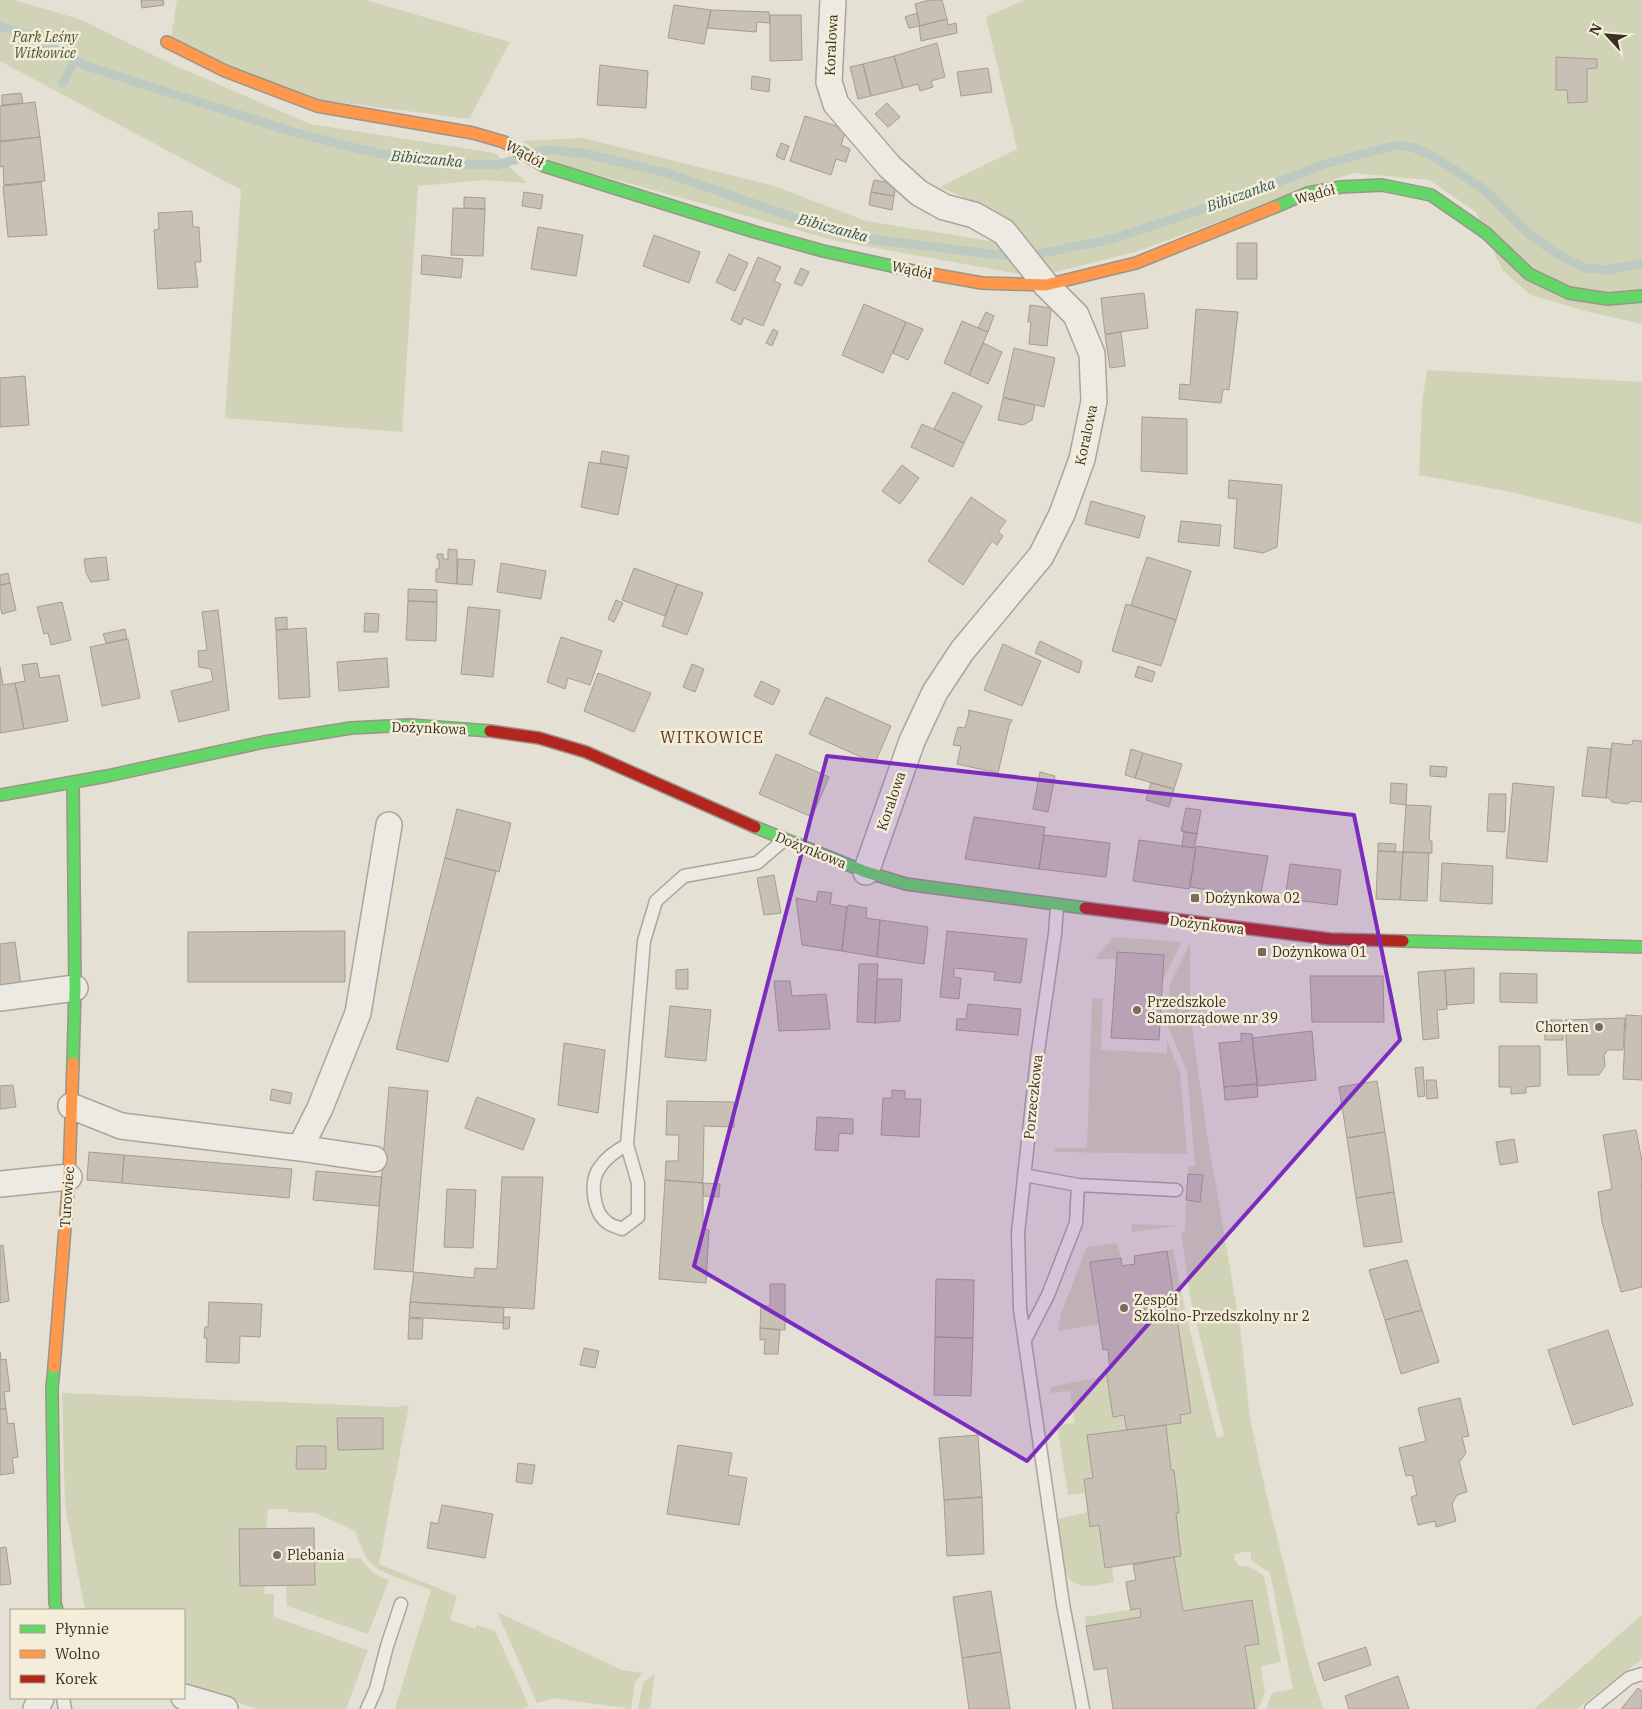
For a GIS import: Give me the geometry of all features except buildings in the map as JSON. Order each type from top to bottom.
[{"type":"street","name":"Koralowa","points":[[833,0],[829,82],[836,104],[890,167],[919,193],[944,207],[974,215],[1004,232],[1039,277],[1076,315],[1092,354],[1094,401],[1082,459],[1062,514],[1041,556],[962,651],[935,692],[912,741],[866,872]]},
{"type":"street","name":"Wądół","points":[[167,42],[225,71],[317,106],[473,133],[504,142],[544,166],[755,232],[925,274],[982,283],[1136,263],[1308,193],[1341,187],[1382,185],[1431,195],[1486,232],[1529,274],[1569,293],[1608,299],[1642,296]]},
{"type":"street","name":"Dożynkowa","points":[[0,795],[107,776],[264,742],[351,728],[410,725],[473,729],[539,738],[586,752],[784,840],[866,872],[906,884],[1057,906],[1330,939],[1642,947]]},
{"type":"street","name":"Turowiec","points":[[57,1609],[55,1603],[52,1388],[69,1178],[75,988],[73,782]]},
{"type":"street","points":[[300,1148],[320,1108],[358,1013],[389,825]]},
{"type":"street","points":[[0,998],[75,988]]},
{"type":"street","points":[[71,1106],[121,1126],[374,1159]]},
{"type":"street","points":[[0,1184],[69,1178]]},
{"type":"street","points":[[185,1697],[225,1709]]},
{"type":"lane","points":[[627,1145],[615,1152],[599,1168],[593,1190],[598,1211],[608,1223],[622,1229],[638,1217],[638,1183],[627,1145],[644,941],[656,901],[684,876],[757,863],[784,840]]},
{"type":"lane","name":"Porzeczkowa","points":[[1057,906],[1055,934],[1037,1058],[1018,1233],[1019,1289],[1062,1604],[1083,1709]]},
{"type":"lane","points":[[1024,1175],[1078,1185],[1176,1190]]},
{"type":"lane","points":[[1025,1340],[1048,1295],[1076,1222],[1078,1185]]},
{"type":"lane","points":[[367,1709],[376,1689],[387,1646],[401,1604]]},
{"type":"lane","points":[[1591,1709],[1628,1678],[1642,1674]]},
{"type":"highlighted area","points":[[827,756],[1354,815],[1400,1040],[1027,1461],[694,1266]]},
{"type":"green space","name":"Park Leśny Witkowice","points":[[0,0],[14,0],[82,20],[167,62],[310,124],[495,153],[527,183],[485,180],[418,186],[402,432],[225,418],[241,190],[0,61]]},
{"type":"green space","points":[[177,0],[369,0],[510,42],[469,119],[314,99],[170,45]]},
{"type":"green space","points":[[1024,0],[1642,0],[1642,324],[1585,311],[1531,295],[1503,271],[1476,212],[1429,180],[1353,173],[1135,252],[1051,273],[1016,225],[984,206],[940,187],[1017,149],[986,17]]},
{"type":"green space","points":[[583,138],[774,186],[866,221],[997,242],[1019,274],[837,241],[552,162],[523,141]]},
{"type":"green space","points":[[1427,370],[1642,382],[1642,524],[1506,491],[1419,475],[1422,403]]},
{"type":"green space","points":[[1114,937],[1182,942],[1162,982],[1163,955],[1118,952],[1116,959],[1094,959]]},
{"type":"green space","points":[[1190,943],[1190,1012],[1206,1127],[1240,1327],[1250,1418],[1267,1497],[1309,1665],[1323,1709],[1266,1709],[1272,1693],[1293,1689],[1270,1573],[1251,1560],[1251,1553],[1249,1551],[1235,1554],[1234,1559],[1239,1566],[1248,1566],[1264,1576],[1281,1662],[1261,1666],[1265,1693],[1258,1709],[1255,1709],[1245,1646],[1183,1611],[1174,1557],[1181,1556],[1176,1513],[1179,1513],[1174,1470],[1171,1470],[1166,1425],[1181,1423],[1180,1415],[1191,1413],[1167,1251],[1173,1249],[1186,1315],[1217,1438],[1224,1436],[1191,1301],[1181,1233],[1185,1231],[1186,1200],[1200,1201],[1203,1175],[1188,1174],[1188,1167],[1195,1166],[1187,1071],[1168,1027],[1170,984]]},
{"type":"green space","points":[[1103,998],[1101,1050],[1167,1053],[1167,1041],[1180,1072],[1187,1154],[1055,1152],[1055,1148],[1087,1148],[1092,999]]},
{"type":"green space","points":[[1131,1224],[1178,1226],[1132,1232]]},
{"type":"green space","points":[[1117,1243],[1121,1258],[1090,1262],[1099,1324],[1060,1331],[1058,1329],[1061,1313],[1087,1247]]},
{"type":"green space","points":[[1107,1376],[1113,1416],[1124,1415],[1127,1430],[1087,1435],[1093,1478],[1084,1479],[1086,1493],[1068,1495],[1057,1425],[1075,1423],[1070,1391],[1051,1393],[1050,1387]]},
{"type":"green space","points":[[62,1393],[394,1407],[409,1405],[379,1564],[457,1596],[450,1620],[476,1629],[477,1625],[495,1631],[529,1706],[522,1709],[395,1709],[431,1590],[378,1569],[364,1554],[355,1531],[316,1513],[288,1512],[288,1509],[268,1509],[266,1528],[239,1529],[240,1585],[264,1585],[265,1594],[274,1594],[274,1617],[368,1650],[346,1709],[257,1709],[185,1684],[185,1609],[85,1609],[65,1505]]},
{"type":"green space","points":[[1088,1512],[1090,1527],[1099,1525],[1105,1568],[1112,1567],[1114,1582],[1092,1586],[1079,1585],[1068,1578],[1064,1571],[1058,1519]]},
{"type":"green space","points":[[315,1558],[360,1558],[373,1573],[389,1580],[368,1634],[287,1606],[286,1585],[315,1585]]},
{"type":"green space","points":[[1140,1608],[1141,1617],[1086,1626],[1085,1617]]},
{"type":"green space","points":[[497,1612],[622,1670],[643,1673],[635,1682],[631,1709],[554,1698],[537,1703]]},
{"type":"green space","points":[[1642,1615],[1642,1659],[1577,1709],[1534,1709]]},
{"type":"green space","points":[[655,1673],[650,1709],[638,1709],[643,1683]]},
{"type":"waterway","name":"Bibiczanka","points":[[0,26],[27,35],[89,67],[293,132],[347,146],[386,155],[459,164],[497,165],[521,158]]},
{"type":"waterway","points":[[63,83],[75,60]]},
{"type":"waterway","name":"Bibiczanka","points":[[533,154],[547,150],[582,153],[667,173],[820,227],[869,239],[999,255],[1033,255],[1108,240],[1231,200],[1325,164],[1396,145],[1412,147],[1435,157],[1485,190],[1529,234],[1557,254],[1585,268],[1608,270],[1642,263]]},
{"type":"traffic: fast","points":[[517,150],[544,166],[755,232],[823,251],[914,271]]},
{"type":"traffic: fast","points":[[1275,207],[1308,193],[1341,187],[1382,185],[1431,195],[1486,233],[1529,274],[1569,293],[1608,299],[1642,296]]},
{"type":"traffic: fast","points":[[0,795],[107,776],[264,742],[351,728],[410,725],[490,731]]},
{"type":"traffic: fast","points":[[73,782],[75,988],[73,1063]]},
{"type":"traffic: fast","points":[[755,827],[866,872],[906,884],[1085,908]]},
{"type":"traffic: fast","points":[[1403,941],[1642,947]]},
{"type":"traffic: fast","points":[[54,1367],[52,1388],[55,1603],[57,1609]]},
{"type":"traffic: slow","points":[[167,42],[225,71],[317,106],[473,133],[504,142],[517,150]]},
{"type":"traffic: slow","points":[[914,271],[982,283],[1046,285],[1136,263],[1275,207]]},
{"type":"traffic: slow","points":[[54,1367],[69,1177],[73,1063]]},
{"type":"traffic: jam","points":[[490,731],[539,738],[586,752],[755,827]]},
{"type":"traffic: jam","points":[[1085,908],[1330,939],[1403,941]]},
{"type":"place","name":"Dożynkowa 02","points":[[1195,898]]},
{"type":"place","name":"Dożynkowa 01","points":[[1262,952]]},
{"type":"place","name":"Przedszkole Samorządowe nr 39","points":[[1137,1010]]},
{"type":"place","name":"Chorten","points":[[1599,1027]]},
{"type":"place","name":"Zespół Szkolno-Przedszkolny nr 2","points":[[1124,1308]]},
{"type":"place","name":"Plebania","points":[[277,1555]]},
{"type":"district","name":"WITKOWICE","points":[[712,737]]}]
